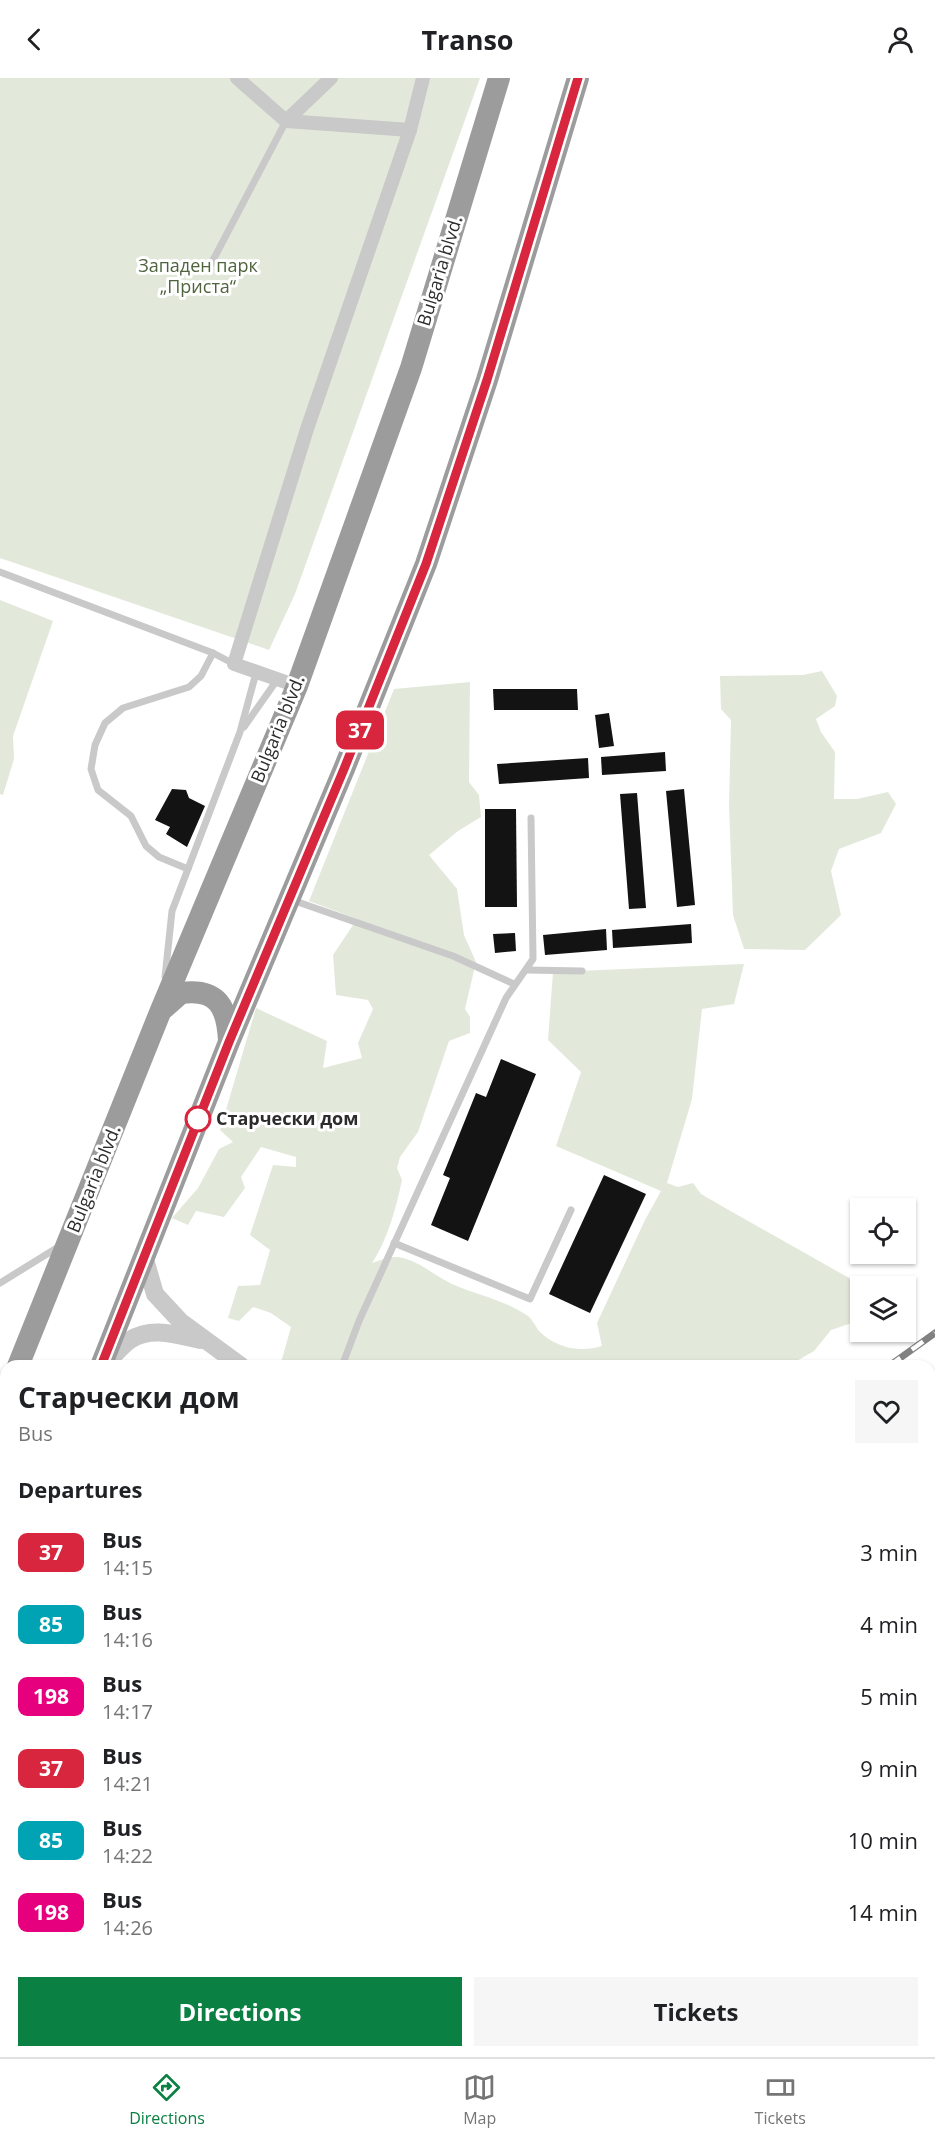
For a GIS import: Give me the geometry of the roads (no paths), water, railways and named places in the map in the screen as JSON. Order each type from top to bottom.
[{"type":"highway","name":"Bulgaria blvd.","points":[[20,1360],[161,1011],[411,368],[499,78]]},
{"type":"highway","points":[[104,1360],[229,1042],[290,899],[426,564],[487,380],[578,78]]},
{"type":"highway","points":[[161,1011],[181,993],[203,993],[222,1005],[227,1016],[229,1042]]},
{"type":"street","points":[[237,78],[286,121],[410,130]]},
{"type":"street","points":[[286,121],[331,78]]},
{"type":"street","points":[[287,683],[256,674],[234,664],[307,429],[410,130],[423,78]]},
{"type":"street","points":[[144,1256],[155,1294],[181,1322],[203,1341],[232,1360]]},
{"type":"street","points":[[108,1360],[130,1340],[147,1334],[165,1332],[203,1341]]},
{"type":"lane","points":[[211,264],[286,121]]},
{"type":"lane","points":[[0,572],[213,653],[234,664]]},
{"type":"lane","points":[[188,869],[159,857],[146,846],[131,816],[98,790],[91,769],[95,745],[105,723],[123,708],[189,687],[201,676],[213,653]]},
{"type":"lane","points":[[161,1011],[172,911],[240,732],[256,674]]},
{"type":"lane","points":[[240,732],[287,683]]},
{"type":"lane","points":[[344,1360],[394,1243],[514,984],[527,970],[533,959],[531,818]]},
{"type":"lane","points":[[290,899],[453,956],[514,984]]},
{"type":"lane","points":[[527,970],[582,971]]},
{"type":"lane","points":[[394,1243],[530,1299],[571,1210]]},
{"type":"lane","points":[[0,1283],[69,1240]]},
{"type":"railway","points":[[897,1360],[935,1333]]},
{"type":"place","name":"Старчески дом","points":[[198,1119]]},
{"type":"park label","name":"Западен парк „Приста“","points":[[198,276]]}]
